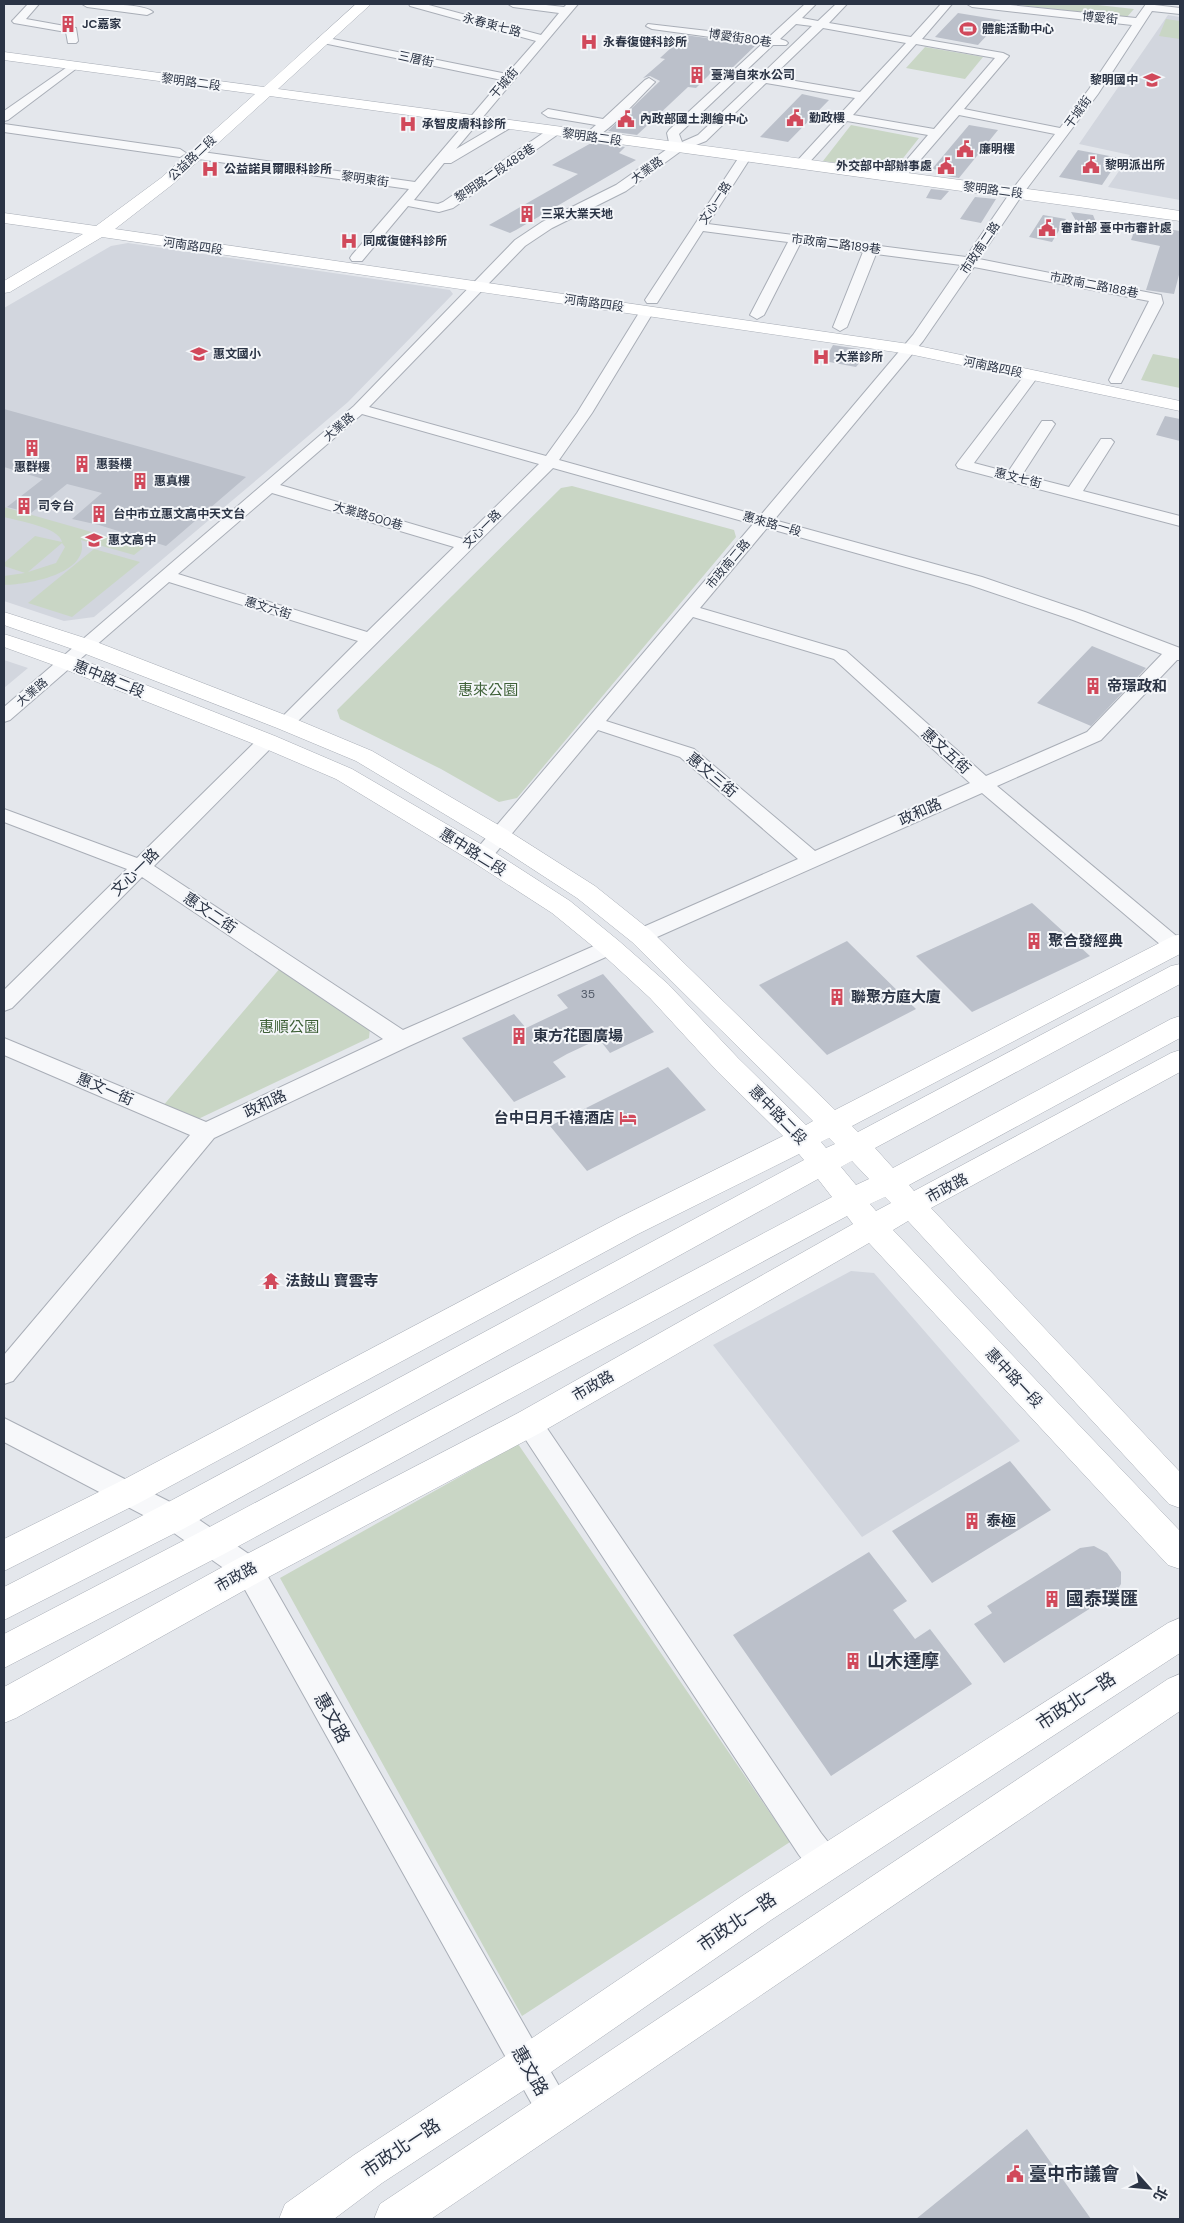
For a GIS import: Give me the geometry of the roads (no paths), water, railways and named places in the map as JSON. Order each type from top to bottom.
[{"type":"street","points":[[34,4],[18,21],[72,30],[72,41]]},
{"type":"street","points":[[87,4],[146,12]]},
{"type":"street","points":[[133,22],[157,4]]},
{"type":"street","name":"公益路二段","points":[[4,288],[99,227],[187,154],[351,4]]},
{"type":"street","name":"公益路二段","points":[[257,91],[323,40],[364,4]]},
{"type":"street","name":"永春東七路","points":[[414,4],[542,39]]},
{"type":"street","points":[[513,4],[570,7]]},
{"type":"street","name":"大業路","points":[[677,148],[673,133],[811,4]]},
{"type":"street","name":"大業路","points":[[4,716],[359,409],[520,243],[547,225],[621,188],[677,148],[702,138],[842,4]]},
{"type":"street","points":[[801,164],[947,4]]},
{"type":"street","name":"博愛街","points":[[972,4],[1139,22]]},
{"type":"street","points":[[1150,6],[1180,11]]},
{"type":"street","name":"干城街","points":[[1017,193],[1094,91],[1100,79],[1150,6]]},
{"type":"street","name":"干城街","points":[[357,258],[570,7]]},
{"type":"street","points":[[794,20],[1003,56],[898,177]]},
{"type":"street","name":"博愛街80巷","points":[[652,26],[797,46]]},
{"type":"street","name":"三厝街","points":[[323,40],[509,78]]},
{"type":"street","name":"黎明路二段","points":[[4,56],[1180,216]]},
{"type":"street","points":[[4,117],[73,66]]},
{"type":"street","points":[[736,75],[863,96]]},
{"type":"street","points":[[589,136],[606,123],[649,82]]},
{"type":"street","points":[[956,111],[1064,132]]},
{"type":"street","points":[[548,113],[606,123]]},
{"type":"street","points":[[844,117],[937,133]]},
{"type":"street","points":[[432,169],[506,125]]},
{"type":"street","name":"黎明東街","points":[[4,128],[417,186]]},
{"type":"street","name":"黎明路二段488巷","points":[[405,202],[439,208],[448,205],[553,132]]},
{"type":"street","name":"公益路二段","points":[[99,227],[114,223],[167,181],[187,154]]},
{"type":"street","name":"文心一路","points":[[285,723],[550,462],[584,413],[745,157]]},
{"type":"street","name":"市政南二路","points":[[482,856],[913,344],[1017,193]]},
{"type":"street","name":"河南路四段","points":[[4,207],[99,227],[913,344],[1180,393]]},
{"type":"street","name":"河南路四段","points":[[4,218],[83,230],[99,227]]},
{"type":"street","name":"河南路四段","points":[[114,223],[357,258],[483,282]]},
{"type":"street","name":"市政南二路189巷","points":[[700,227],[971,262]]},
{"type":"street","points":[[4,276],[83,230]]},
{"type":"street","points":[[758,315],[796,240]]},
{"type":"street","points":[[840,327],[871,249]]},
{"type":"street","name":"市政南二路188巷","points":[[971,262],[1156,298],[1156,303],[1116,380]]},
{"type":"street","name":"河南路四段","points":[[650,306],[758,315],[840,327],[1032,375],[1180,406]]},
{"type":"street","name":"惠文七街","points":[[1032,375],[964,465],[1180,521]]},
{"type":"street","name":"惠來路一段","points":[[359,409],[976,581],[1079,616],[1177,653]]},
{"type":"street","points":[[1012,477],[1047,424]]},
{"type":"street","points":[[1074,492],[1106,442]]},
{"type":"street","name":"大業路500巷","points":[[270,487],[466,545]]},
{"type":"street","name":"惠文六街","points":[[166,576],[370,639]]},
{"type":"street","name":"惠文五街","points":[[689,610],[840,655],[983,784],[1178,954]]},
{"type":"street","name":"惠中路二段","points":[[4,618],[86,646],[285,723],[364,756],[499,836],[586,892],[640,936],[856,1147]]},
{"type":"street","name":"惠中路二段","points":[[4,640],[67,662],[267,741],[344,774],[482,856],[561,907],[610,947],[659,991],[728,1065],[803,1139],[851,1200]]},
{"type":"street","name":"政和路","points":[[640,936],[1094,736],[1177,653]]},
{"type":"street","name":"惠文三街","points":[[594,723],[687,753],[812,860]]},
{"type":"street","name":"文心一路","points":[[4,1003],[267,741]]},
{"type":"street","name":"惠文二街","points":[[4,815],[141,866],[401,1040]]},
{"type":"street","name":"政和路","points":[[4,1373],[206,1132],[401,1040],[610,947]]},
{"type":"street","points":[[4,1556],[128,1493],[628,1226],[1178,954]]},
{"type":"street","points":[[4,1604],[173,1517],[823,1163],[856,1147],[1178,954]]},
{"type":"street","name":"市政路","points":[[4,1652],[212,1543],[851,1200],[922,1167],[1180,1026]]},
{"type":"street","name":"惠文一街","points":[[4,1046],[206,1132]]},
{"type":"street","name":"市政路","points":[[4,1706],[249,1570],[529,1423],[872,1227],[1180,1060]]},
{"type":"street","points":[[856,1147],[1180,1494]]},
{"type":"street","name":"惠中路一段","points":[[851,1200],[872,1227],[1180,1554]]},
{"type":"street","points":[[529,1423],[805,1836],[826,1863]]},
{"type":"street","name":"惠文路","points":[[4,1429],[173,1517],[249,1570],[555,2112]]},
{"type":"street","name":"市政北一路","points":[[300,2219],[368,2169],[527,2065],[758,1907],[1180,1634]]},
{"type":"street","points":[[395,2219],[1180,1691]]},
{"type":"place","name":"JC嘉家","points":[[68,24]]},
{"type":"place","name":"體能活動中心","points":[[968,29]]},
{"type":"place","name":"永春復健科診所","points":[[589,42]]},
{"type":"place","name":"臺灣自來水公司","points":[[697,75]]},
{"type":"place","name":"黎明國中","points":[[1152,80]]},
{"type":"place","name":"勤政樓","points":[[795,118]]},
{"type":"place","name":"內政部國土測繪中心","points":[[626,119]]},
{"type":"place","name":"承智皮膚科診所","points":[[408,124]]},
{"type":"place","name":"廉明樓","points":[[965,149]]},
{"type":"place","name":"黎明派出所","points":[[1091,165]]},
{"type":"place","name":"外交部中部辦事處","points":[[946,166]]},
{"type":"place","name":"公益諾貝爾眼科診所","points":[[210,169]]},
{"type":"place","name":"三采大業天地","points":[[527,214]]},
{"type":"place","name":"審計部 臺中市審計處","points":[[1047,228]]},
{"type":"place","name":"同成復健科診所","points":[[349,241]]},
{"type":"place","name":"惠文國小","points":[[199,354]]},
{"type":"place","name":"大業診所","points":[[821,357]]},
{"type":"place","name":"惠群樓","points":[[32,448]]},
{"type":"place","name":"惠藝樓","points":[[82,464]]},
{"type":"place","name":"惠真樓","points":[[140,481]]},
{"type":"place","name":"司令台","points":[[24,506]]},
{"type":"place","name":"台中市立惠文高中天文台","points":[[99,514]]},
{"type":"place","name":"惠文高中","points":[[94,540]]},
{"type":"place","name":"帝璟政和","points":[[1093,686]]},
{"type":"place","name":"聚合發經典","points":[[1034,941]]},
{"type":"place","name":"聯聚方庭大廈","points":[[837,997]]},
{"type":"place","name":"東方花園廣場","points":[[519,1036]]},
{"type":"place","name":"台中日月千禧酒店","points":[[628,1118]]},
{"type":"place","name":"法鼓山 寶雲寺","points":[[271,1281]]},
{"type":"place","name":"泰極","points":[[972,1521]]},
{"type":"place","name":"國泰璞匯","points":[[1052,1599]]},
{"type":"place","name":"山木達摩","points":[[853,1661]]},
{"type":"place","name":"臺中市議會","points":[[1015,2174]]},
{"type":"park label","name":"惠來公園","points":[[488,690]]},
{"type":"park label","name":"惠順公園","points":[[289,1027]]}]
